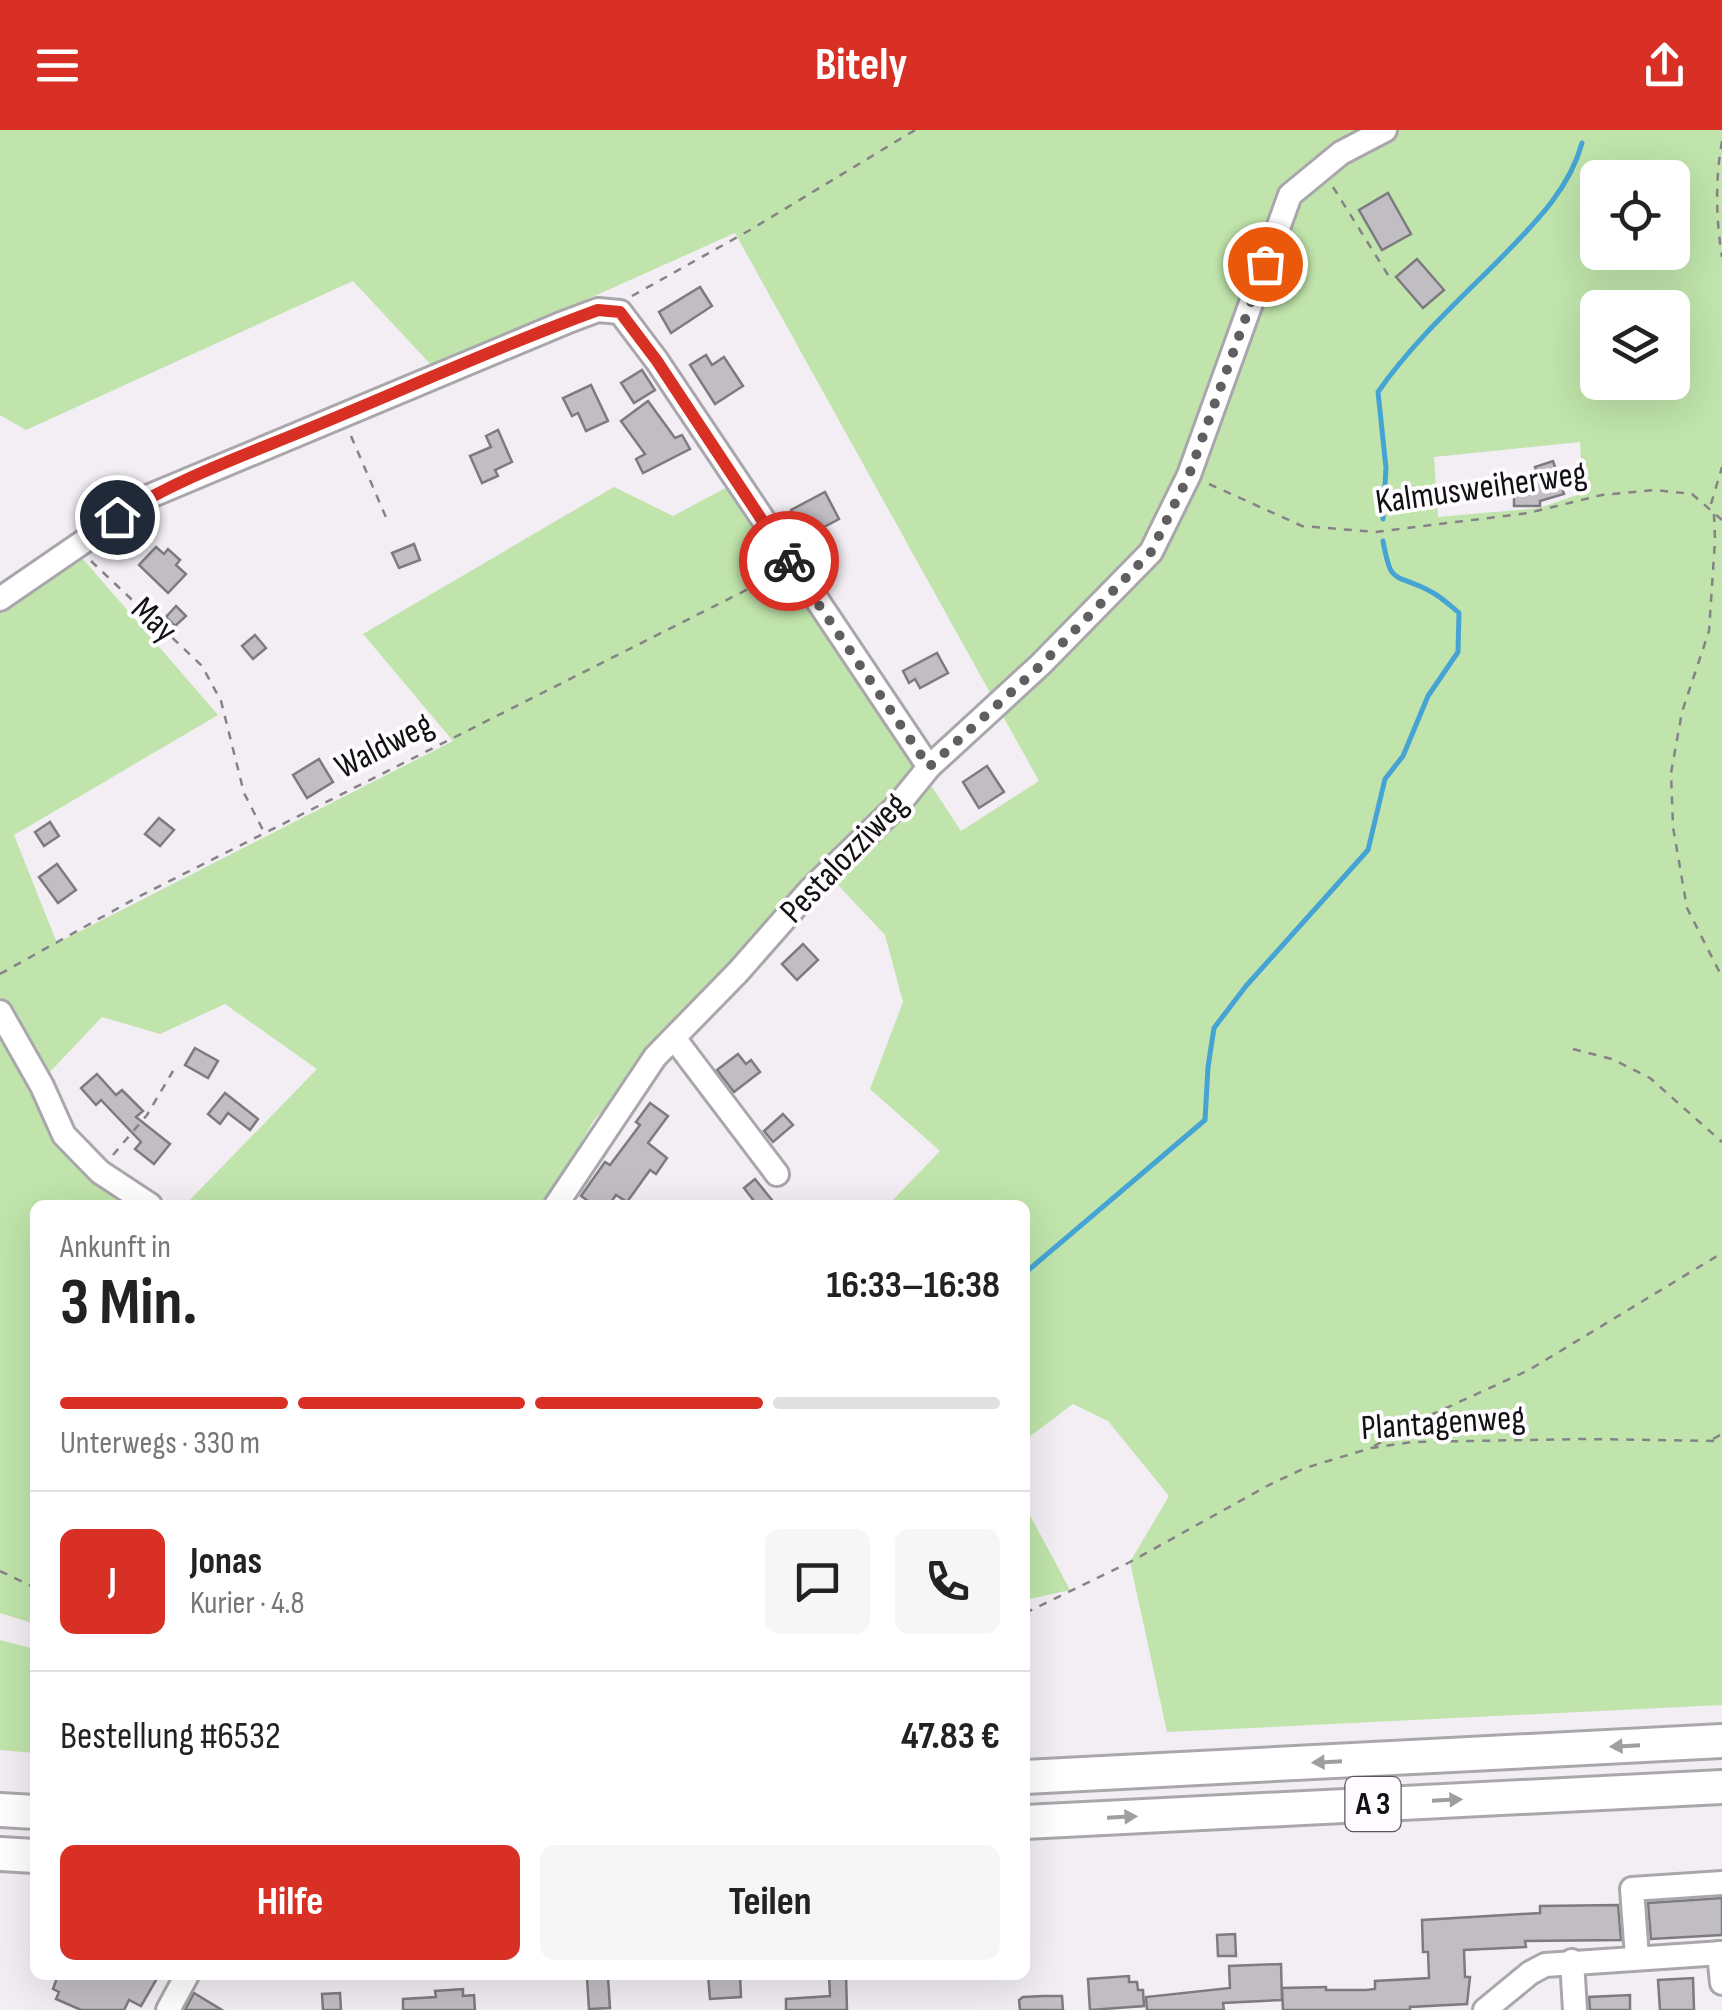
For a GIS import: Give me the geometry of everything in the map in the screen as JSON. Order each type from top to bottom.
[{"type":"highway","name":"A 3","points":[[1030,1777],[1722,1741]]},
{"type":"highway","name":"A 3","points":[[1030,1822],[1722,1787]]},
{"type":"highway","points":[[0,1810],[30,1812]]},
{"type":"highway","points":[[0,1854],[30,1856]]},
{"type":"street","name":"Pestalozziweg","points":[[559,1200],[655,1058],[929,767],[1040,666],[1151,552],[1189,475],[1290,195],[1341,152],[1385,130]]},
{"type":"street","points":[[0,599],[150,496],[566,322],[598,310],[620,312],[657,361],[929,767]]},
{"type":"street","points":[[0,1012],[42,1086],[64,1135],[100,1172],[142,1200]]},
{"type":"street","points":[[674,1038],[777,1174]]},
{"type":"street","points":[[1637,1956],[1632,1889],[1722,1883]]},
{"type":"street","points":[[1485,2010],[1545,1964],[1572,1960],[1720,1953],[1722,1983]]},
{"type":"street","points":[[1572,1960],[1576,2010]]},
{"type":"street","points":[[168,2010],[184,1980]]},
{"type":"path","points":[[620,312],[627,299],[915,130]]},
{"type":"path","points":[[1722,141],[1717,225],[1722,257]]},
{"type":"path","points":[[1322,169],[1388,275]]},
{"type":"path","points":[[342,415],[388,522]]},
{"type":"path","points":[[1722,468],[1710,507],[1722,520]]},
{"type":"path","name":"Kalmusweiherweg","points":[[1189,475],[1302,526],[1376,532],[1528,513],[1602,496],[1655,490],[1692,494],[1710,507]]},
{"type":"path","points":[[1714,512],[1716,540],[1709,631],[1682,712],[1671,773],[1673,827],[1687,908],[1722,977]]},
{"type":"path","name":"May","points":[[76,546],[202,666],[221,702],[244,793],[265,834]]},
{"type":"path","name":"Waldweg","points":[[0,974],[138,897],[793,567]]},
{"type":"path","points":[[1573,1049],[1612,1059],[1650,1078],[1722,1142]]},
{"type":"path","points":[[100,1172],[148,1116],[173,1071]]},
{"type":"path","points":[[1371,1448],[1433,1414],[1529,1370],[1722,1254]]},
{"type":"path","points":[[1712,1440],[1722,1434]]},
{"type":"path","name":"Plantagenweg","points":[[1030,1610],[1130,1562],[1269,1485],[1305,1468],[1371,1448],[1412,1442],[1585,1438],[1722,1441]]},
{"type":"path","points":[[0,1570],[30,1585]]},
{"type":"green space","points":[[0,130],[1722,130],[1722,1705],[1167,1732],[1130,1562],[1169,1496],[1108,1421],[1073,1404],[1030,1436],[1030,1200],[893,1200],[940,1151],[870,1089],[903,1002],[885,935],[824,870],[594,1120],[548,1200],[190,1200],[317,1069],[225,1004],[160,1034],[102,1017],[47,1075],[0,998],[0,611],[71,559],[83,559],[218,715],[14,835],[57,943],[453,741],[363,634],[614,487],[673,516],[733,484],[961,831],[1039,781],[735,233],[434,368],[353,281],[26,430],[0,415]],"holes":[[[1580,442],[1583,493],[1539,508],[1438,517],[1434,457]]]},
{"type":"green space","points":[[0,1025],[58,1138],[126,1200],[30,1200],[30,1622],[0,1613]]},
{"type":"green space","points":[[1030,1515],[1070,1590],[1030,1599]]},
{"type":"green space","points":[[0,1640],[30,1648],[30,1753],[0,1750]]},
{"type":"building","points":[[1388,193],[1411,234],[1382,250],[1359,210]]},
{"type":"building","points":[[1417,259],[1444,290],[1423,308],[1396,277]]},
{"type":"building","points":[[700,287],[712,306],[671,333],[659,312]]},
{"type":"building","points":[[706,355],[712,365],[724,357],[743,386],[715,404],[690,365]]},
{"type":"building","points":[[642,370],[655,390],[634,403],[621,383]]},
{"type":"building","points":[[591,385],[608,421],[586,431],[578,413],[572,416],[563,398]]},
{"type":"building","points":[[648,401],[675,438],[682,435],[690,449],[643,473],[636,459],[645,454],[621,421]]},
{"type":"building","points":[[498,430],[512,462],[495,470],[498,476],[482,483],[470,456],[491,447],[486,436]]},
{"type":"building","points":[[1553,461],[1564,494],[1540,501],[1540,506],[1514,506],[1514,492],[1520,492],[1520,477],[1538,477],[1535,467]]},
{"type":"building","points":[[825,492],[839,519],[805,537],[791,510]]},
{"type":"building","points":[[414,544],[420,560],[399,568],[392,553]]},
{"type":"building","points":[[156,547],[164,554],[168,549],[180,560],[176,565],[186,574],[168,593],[139,565]]},
{"type":"building","points":[[176,606],[186,616],[175,626],[166,617]]},
{"type":"building","points":[[255,635],[266,648],[253,659],[242,646]]},
{"type":"building","points":[[937,653],[948,673],[920,688],[915,679],[909,683],[903,671]]},
{"type":"building","points":[[319,759],[333,782],[307,798],[293,775]]},
{"type":"building","points":[[987,766],[1004,792],[979,808],[963,782]]},
{"type":"building","points":[[159,818],[174,830],[160,846],[145,834]]},
{"type":"building","points":[[50,822],[59,836],[44,846],[35,832]]},
{"type":"building","points":[[57,864],[76,890],[58,903],[39,877]]},
{"type":"building","points":[[803,944],[818,960],[797,980],[782,964]]},
{"type":"building","points":[[195,1048],[218,1061],[208,1078],[185,1065]]},
{"type":"building","points":[[738,1054],[746,1064],[751,1060],[760,1072],[734,1092],[717,1070]]},
{"type":"building","points":[[97,1074],[116,1095],[122,1090],[143,1111],[136,1117],[170,1144],[154,1164],[135,1149],[141,1142],[101,1100],[96,1105],[81,1088]]},
{"type":"building","points":[[225,1093],[258,1119],[250,1130],[228,1113],[220,1124],[208,1114]]},
{"type":"building","points":[[650,1103],[668,1116],[648,1143],[667,1158],[656,1174],[650,1170],[628,1200],[616,1195],[612,1200],[587,1200],[581,1196],[605,1162],[610,1165],[640,1125],[636,1122]]},
{"type":"building","points":[[783,1114],[793,1125],[773,1142],[764,1131]]},
{"type":"building","points":[[755,1179],[772,1200],[753,1200],[744,1188]]},
{"type":"building","points":[[1722,1898],[1722,1935],[1651,1939],[1648,1903]]},
{"type":"building","points":[[1618,1905],[1621,1940],[1525,1941],[1526,1947],[1464,1950],[1465,1977],[1470,1977],[1467,2004],[1410,2010],[1283,2010],[1282,1988],[1366,1990],[1375,1989],[1375,1981],[1429,1978],[1422,1920],[1540,1913],[1540,1906]]},
{"type":"building","points":[[1235,1934],[1236,1956],[1218,1956],[1217,1935]]},
{"type":"building","points":[[1281,1964],[1282,2000],[1223,2003],[1224,2010],[1147,2010],[1146,1997],[1230,1988],[1229,1966]]},
{"type":"building","points":[[1129,1976],[1129,1982],[1137,1982],[1138,1990],[1143,1990],[1144,2006],[1090,2010],[1088,1979]]},
{"type":"building","points":[[1693,1978],[1694,2010],[1660,2010],[1658,1980]]},
{"type":"building","points":[[56,1980],[156,1980],[141,2006],[129,2000],[124,2010],[81,2010],[56,1999],[59,1992],[53,1989]]},
{"type":"building","points":[[587,1980],[608,1980],[610,2008],[589,2009]]},
{"type":"building","points":[[708,1980],[740,1980],[741,1997],[710,1999]]},
{"type":"building","points":[[829,1980],[846,1980],[847,2010],[786,2010],[786,1999],[830,1996]]},
{"type":"building","points":[[463,1989],[463,1996],[474,1995],[475,2010],[403,2010],[403,1999],[436,1997],[435,1991]]},
{"type":"building","points":[[194,1993],[222,2010],[185,2010]]},
{"type":"building","points":[[340,1993],[341,2010],[323,2010],[322,1994]]},
{"type":"building","points":[[1630,1995],[1630,2010],[1590,2010],[1589,1997]]},
{"type":"building","points":[[1062,1996],[1063,2010],[1020,2010],[1019,2000],[1023,1997]]},
{"type":"waterway","points":[[1383,519],[1386,468],[1378,392],[1420,340],[1548,207],[1568,177],[1582,143]]},
{"type":"waterway","points":[[1030,1269],[1205,1120],[1214,1028],[1246,986],[1368,850],[1385,779],[1403,756],[1428,696],[1458,652],[1459,613],[1435,594],[1395,575],[1383,541]]},
{"type":"way so far","points":[[789,561],[929,767],[1040,666],[1151,552],[1189,475],[1265,264]]},
{"type":"route","points":[[117,517],[150,496],[204,471],[598,310],[620,312],[631,323],[789,561]]}]
